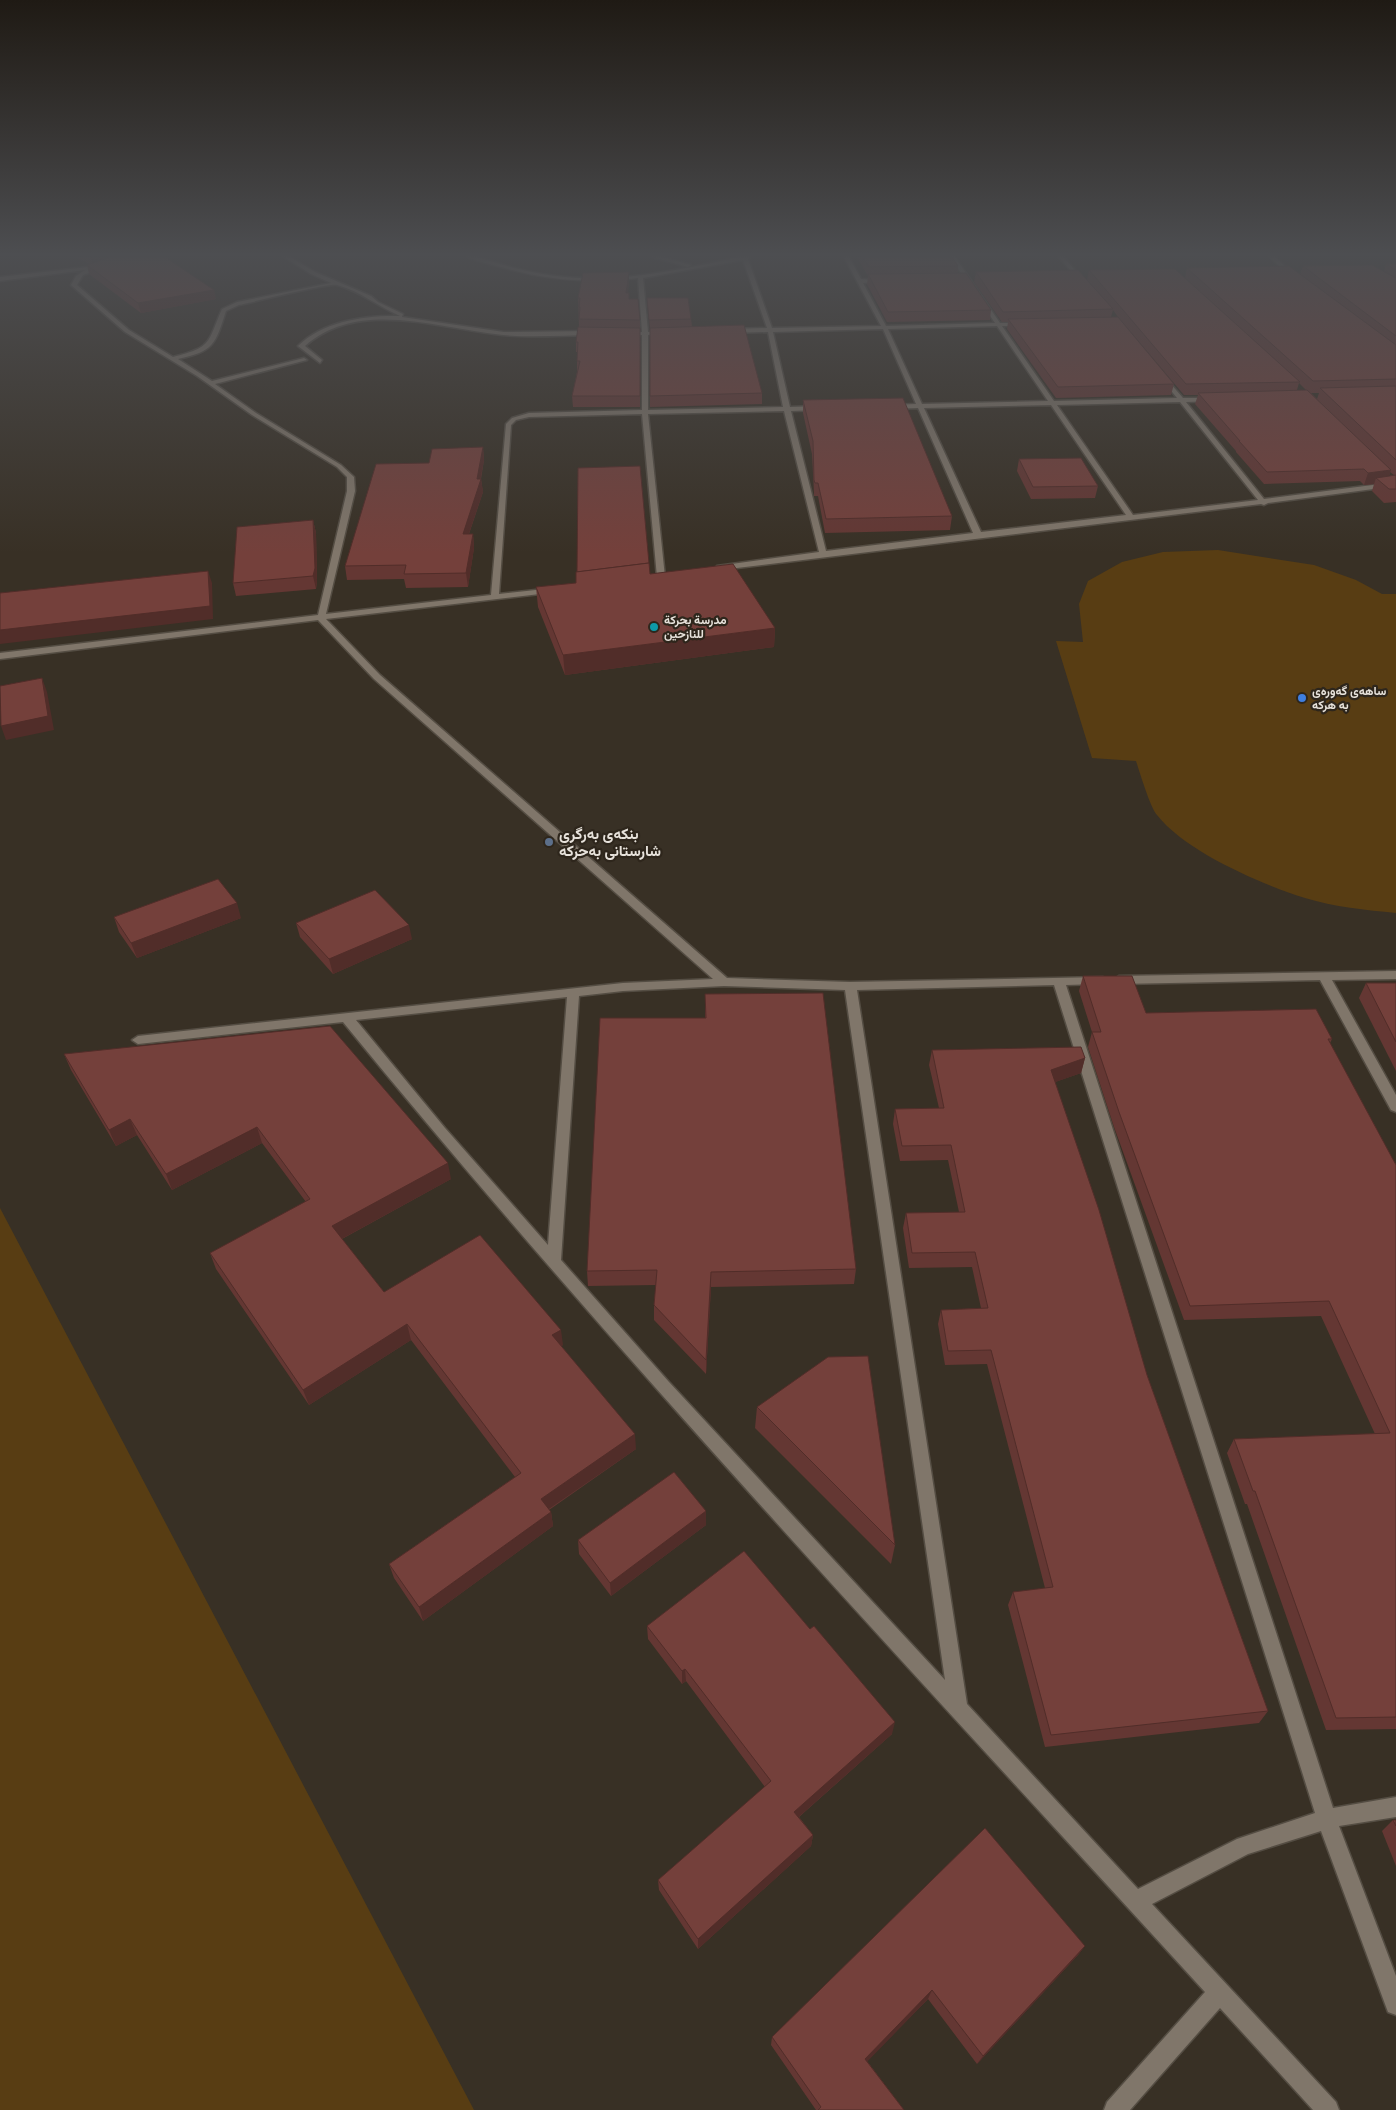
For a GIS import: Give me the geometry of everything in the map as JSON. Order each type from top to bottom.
[{"type":"street","points":[[166,355],[212,383],[254,414],[339,466],[350,478],[351,491],[321,618]]},
{"type":"street","points":[[172,359],[186,355]]},
{"type":"street","points":[[313,355],[320,361]]},
{"type":"street","points":[[645,355],[646,412],[661,577]]},
{"type":"street","points":[[775,355],[823,553]]},
{"type":"street","points":[[897,355],[978,536]]},
{"type":"street","points":[[1020,355],[1131,517]]},
{"type":"street","points":[[212,383],[304,360]]},
{"type":"street","points":[[1156,369],[1264,502]]},
{"type":"street","points":[[883,407],[1220,399]]},
{"type":"street","points":[[495,597],[508,425],[514,419],[529,415],[830,408]]},
{"type":"street","points":[[1389,477],[1396,484]]},
{"type":"street","points":[[708,570],[823,553],[1264,502],[1396,484]]},
{"type":"street","points":[[651,578],[670,576]]},
{"type":"street","points":[[0,656],[136,638],[321,618],[564,588]]},
{"type":"street","points":[[321,618],[377,677],[724,982]]},
{"type":"street","points":[[138,1040],[657,985],[724,982],[850,986],[1396,975]]},
{"type":"street","points":[[1324,976],[1396,1107]]},
{"type":"street","points":[[1059,981],[1327,1820],[1396,2004]]},
{"type":"street","points":[[850,986],[958,1708]]},
{"type":"street","points":[[554,1264],[573,993]]},
{"type":"street","points":[[347,1018],[440,1131],[663,1387],[1328,2110]]},
{"type":"street","points":[[1136,1901],[1224,1855],[1275,1835],[1327,1820],[1371,1810],[1396,1807]]},
{"type":"street","points":[[1114,2110],[1220,1992]]},
{"type":"shaded area","points":[[1218,550],[1314,565],[1356,580],[1382,594],[1396,594],[1396,913],[1350,908],[1305,898],[1267,884],[1225,865],[1186,842],[1157,815],[1148,798],[1136,761],[1092,758],[1056,641],[1083,642],[1079,604],[1088,581],[1122,562],[1163,552]]},
{"type":"shaded area","points":[[0,1208],[474,2110],[0,2110]]},
{"type":"building","points":[[577,355],[640,355],[640,396],[572,396],[580,361],[577,361]]},
{"type":"building","points":[[650,355],[752,355],[762,393],[650,396]]},
{"type":"building","points":[[1035,355],[1150,355],[1174,384],[1058,387]]},
{"type":"building","points":[[1162,355],[1271,355],[1300,382],[1186,384]]},
{"type":"building","points":[[1285,355],[1396,355],[1396,379],[1313,381]]},
{"type":"building","points":[[1396,386],[1396,460],[1320,388]]},
{"type":"building","points":[[1307,390],[1391,470],[1368,473],[1364,469],[1267,472],[1198,393]]},
{"type":"building","points":[[903,398],[952,516],[826,519],[818,483],[815,483],[814,480],[813,441],[803,400]]},
{"type":"building","points":[[483,447],[477,479],[481,479],[463,534],[473,534],[466,573],[404,574],[406,565],[345,566],[376,464],[429,463],[432,449]]},
{"type":"building","points":[[1081,458],[1098,486],[1033,487],[1019,459]]},
{"type":"building","points":[[640,466],[649,563],[577,572],[578,468]]},
{"type":"building","points":[[1396,475],[1396,489],[1389,489],[1376,478]]},
{"type":"building","points":[[313,520],[315,568],[313,576],[233,583],[237,527]]},
{"type":"building","name":"مدرسة بحركة للنازحين","points":[[649,563],[650,574],[733,564],[775,628],[563,655],[536,587],[576,583],[576,572]]},
{"type":"building","points":[[208,571],[210,606],[0,630],[0,593]]},
{"type":"building","points":[[42,678],[48,716],[1,726],[0,686]]},
{"type":"building","points":[[218,879],[237,903],[131,943],[114,917]]},
{"type":"building","points":[[375,890],[409,925],[329,959],[296,923]]},
{"type":"building","points":[[1083,976],[1132,976],[1146,1013],[1316,1009],[1332,1039],[1328,1039],[1396,1165],[1396,1717],[1336,1718],[1255,1491],[1253,1491],[1234,1439],[1390,1433],[1329,1301],[1190,1306],[1119,1112],[1092,1032],[1101,1032]]},
{"type":"building","points":[[1366,983],[1396,983],[1396,1042]]},
{"type":"building","points":[[823,993],[856,1269],[711,1272],[706,1360],[654,1305],[657,1270],[587,1271],[600,1018],[706,1018],[705,994]]},
{"type":"building","points":[[330,1026],[448,1163],[332,1226],[384,1292],[480,1235],[561,1330],[552,1335],[635,1434],[541,1499],[551,1512],[419,1607],[389,1564],[521,1473],[407,1324],[303,1390],[210,1253],[310,1199],[257,1127],[166,1174],[130,1119],[109,1130],[64,1054]]},
{"type":"building","points":[[1081,1047],[1085,1058],[1051,1070],[1099,1210],[1147,1375],[1268,1711],[1051,1735],[1013,1592],[1053,1587],[991,1350],[948,1351],[941,1310],[988,1308],[975,1252],[912,1253],[906,1213],[965,1212],[951,1145],[902,1146],[895,1109],[944,1108],[932,1050]]},
{"type":"building","points":[[868,1356],[895,1545],[757,1407],[828,1357]]},
{"type":"building","points":[[674,1472],[706,1511],[610,1583],[578,1540]]},
{"type":"building","points":[[744,1551],[810,1629],[814,1626],[895,1722],[794,1812],[813,1835],[698,1939],[658,1880],[771,1781],[685,1669],[682,1671],[647,1626]]},
{"type":"building","points":[[985,1828],[1085,1946],[983,2056],[932,1990],[865,2059],[904,2110],[818,2110],[821,2107],[772,2037]]},
{"type":"place","name":"مدرسة بحركة للنازحين","points":[[654,627]]},
{"type":"place","name":"ساهه‌ی گه‌وره‌ی به هركه‌","points":[[1302,698]]},
{"type":"place","name":"بنکەی بەرگری شارستانی بەحرکە","points":[[549,842]]}]
